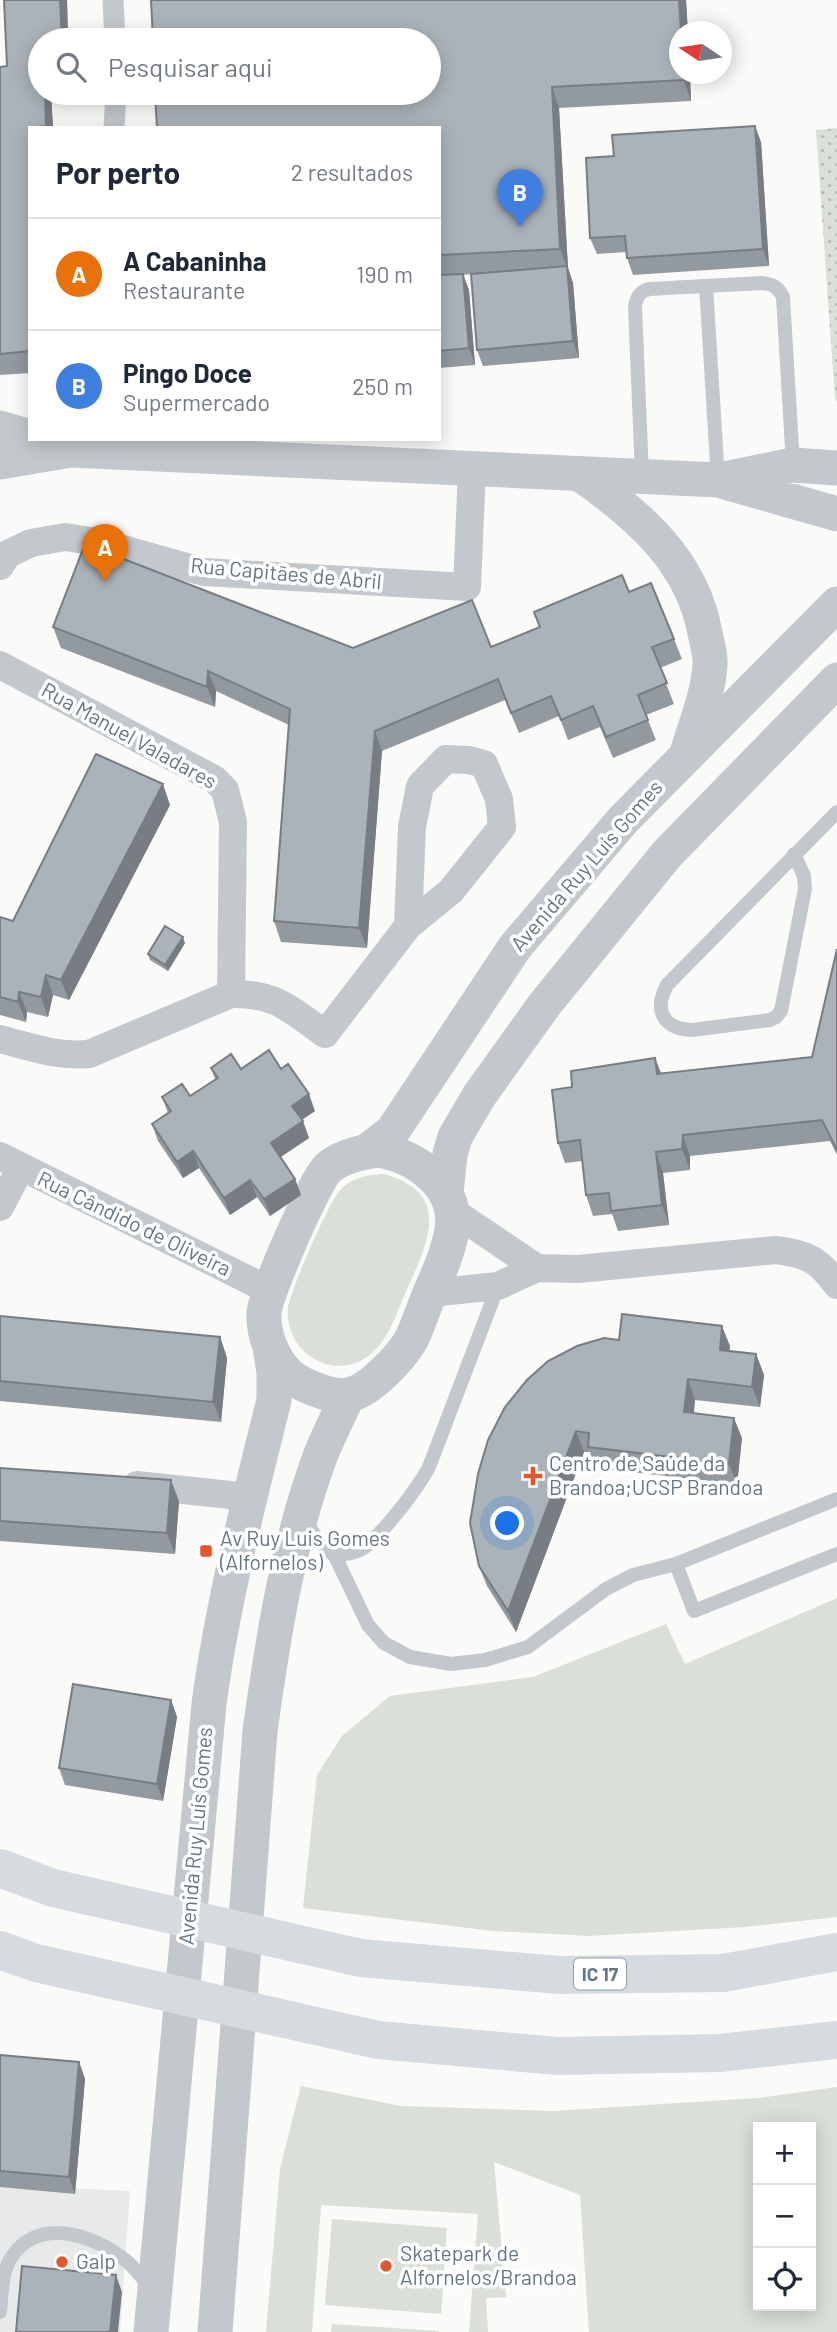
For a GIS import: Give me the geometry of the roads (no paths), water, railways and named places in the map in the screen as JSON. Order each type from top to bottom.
[{"type":"highway","name":"IC 17","points":[[0,1868],[53,1888],[361,1958],[560,1975],[723,1973],[837,1952]]},
{"type":"highway","points":[[0,1950],[36,1963],[378,2040],[558,2056],[719,2053],[837,2039]]},
{"type":"street","points":[[113,0],[114,28]]},
{"type":"street","points":[[114,126],[115,105]]},
{"type":"street","points":[[0,428],[28,436]]},
{"type":"street","points":[[43,441],[71,450]]},
{"type":"street","points":[[0,462],[121,445],[472,468],[718,480],[837,514]]},
{"type":"street","points":[[718,480],[793,465],[837,468]]},
{"type":"street","name":"Rua Capitães de Abril","points":[[0,566],[8,554],[31,543],[65,537],[98,542],[204,572],[467,587],[472,468]]},
{"type":"street","points":[[580,474],[617,500],[636,518],[669,553],[691,584],[703,620],[710,664],[700,713],[685,757]]},
{"type":"street","name":"Avenida Ruy Luís Gomes","points":[[367,1152],[392,1132],[514,947],[623,820],[837,604]]},
{"type":"street","name":"Rua Manuel Valadares","points":[[0,665],[201,772],[225,790],[233,822],[231,994]]},
{"type":"street","points":[[537,1269],[449,1202],[428,1171],[414,1160],[393,1152],[367,1152],[339,1161],[320,1177],[269,1290],[264,1311],[265,1326],[270,1346],[282,1368],[296,1382],[323,1392],[348,1395],[369,1384],[395,1361],[410,1340],[448,1248],[453,1227],[449,1202],[450,1154],[455,1137],[479,1097],[545,1004],[667,854],[837,680]]},
{"type":"street","points":[[0,1039],[50,1053],[71,1056],[89,1054],[231,994],[255,993],[277,1000],[325,1034],[408,926],[451,891],[502,827],[499,799],[484,764],[446,759],[420,786],[412,827],[408,926]]},
{"type":"street","points":[[0,1207],[10,1162]]},
{"type":"street","name":"Rua Cândido de Oliveira","points":[[10,1162],[269,1290]]},
{"type":"street","points":[[430,1293],[498,1286],[537,1269],[578,1269],[776,1250],[801,1253],[814,1260],[837,1285]]},
{"type":"street","name":"Avenida Ruy Luís Gomes","points":[[151,2332],[209,1704],[217,1642],[274,1400],[270,1346]]},
{"type":"street","points":[[215,2332],[260,1731],[270,1657],[303,1511],[322,1452],[348,1395]]},
{"type":"street","points":[[111,1483],[249,1497]]},
{"type":"lane","points":[[642,476],[635,306],[637,297],[642,291],[649,289],[770,284],[778,288],[783,296],[793,465]]},
{"type":"lane","points":[[706,286],[718,480]]},
{"type":"lane","points":[[794,854],[804,876],[805,889],[781,1011],[770,1020],[692,1030],[682,1030],[670,1025],[663,1017],[660,1007],[661,995],[667,985],[794,854],[837,812]]},
{"type":"lane","points":[[335,1556],[365,1547],[417,1488],[429,1467],[498,1286]]},
{"type":"lane","points":[[303,1511],[318,1541],[335,1556],[368,1625],[384,1643],[410,1657],[452,1664],[485,1660],[528,1647],[606,1589],[633,1575],[676,1564],[837,1499]]},
{"type":"lane","points":[[676,1564],[694,1611],[837,1554]]},
{"type":"lane","points":[[0,2312],[4,2274],[11,2256],[24,2242],[43,2233],[59,2232],[100,2244],[131,2265],[155,2291]]},
{"type":"place","name":"Pingo Doce","points":[[520,227]]},
{"type":"place","name":"A Cabaninha","points":[[105,582]]},
{"type":"place","name":"Centro de Saúde da Brandoa;UCSP Brandoa","points":[[533,1476]]},
{"type":"place","name":"Av Ruy Luis Gomes (Alfornelos)","points":[[206,1551]]},
{"type":"place","name":"Galp","points":[[62,2262]]},
{"type":"place","name":"Skatepark de Alfornelos/Brandoa","points":[[386,2266]]}]
